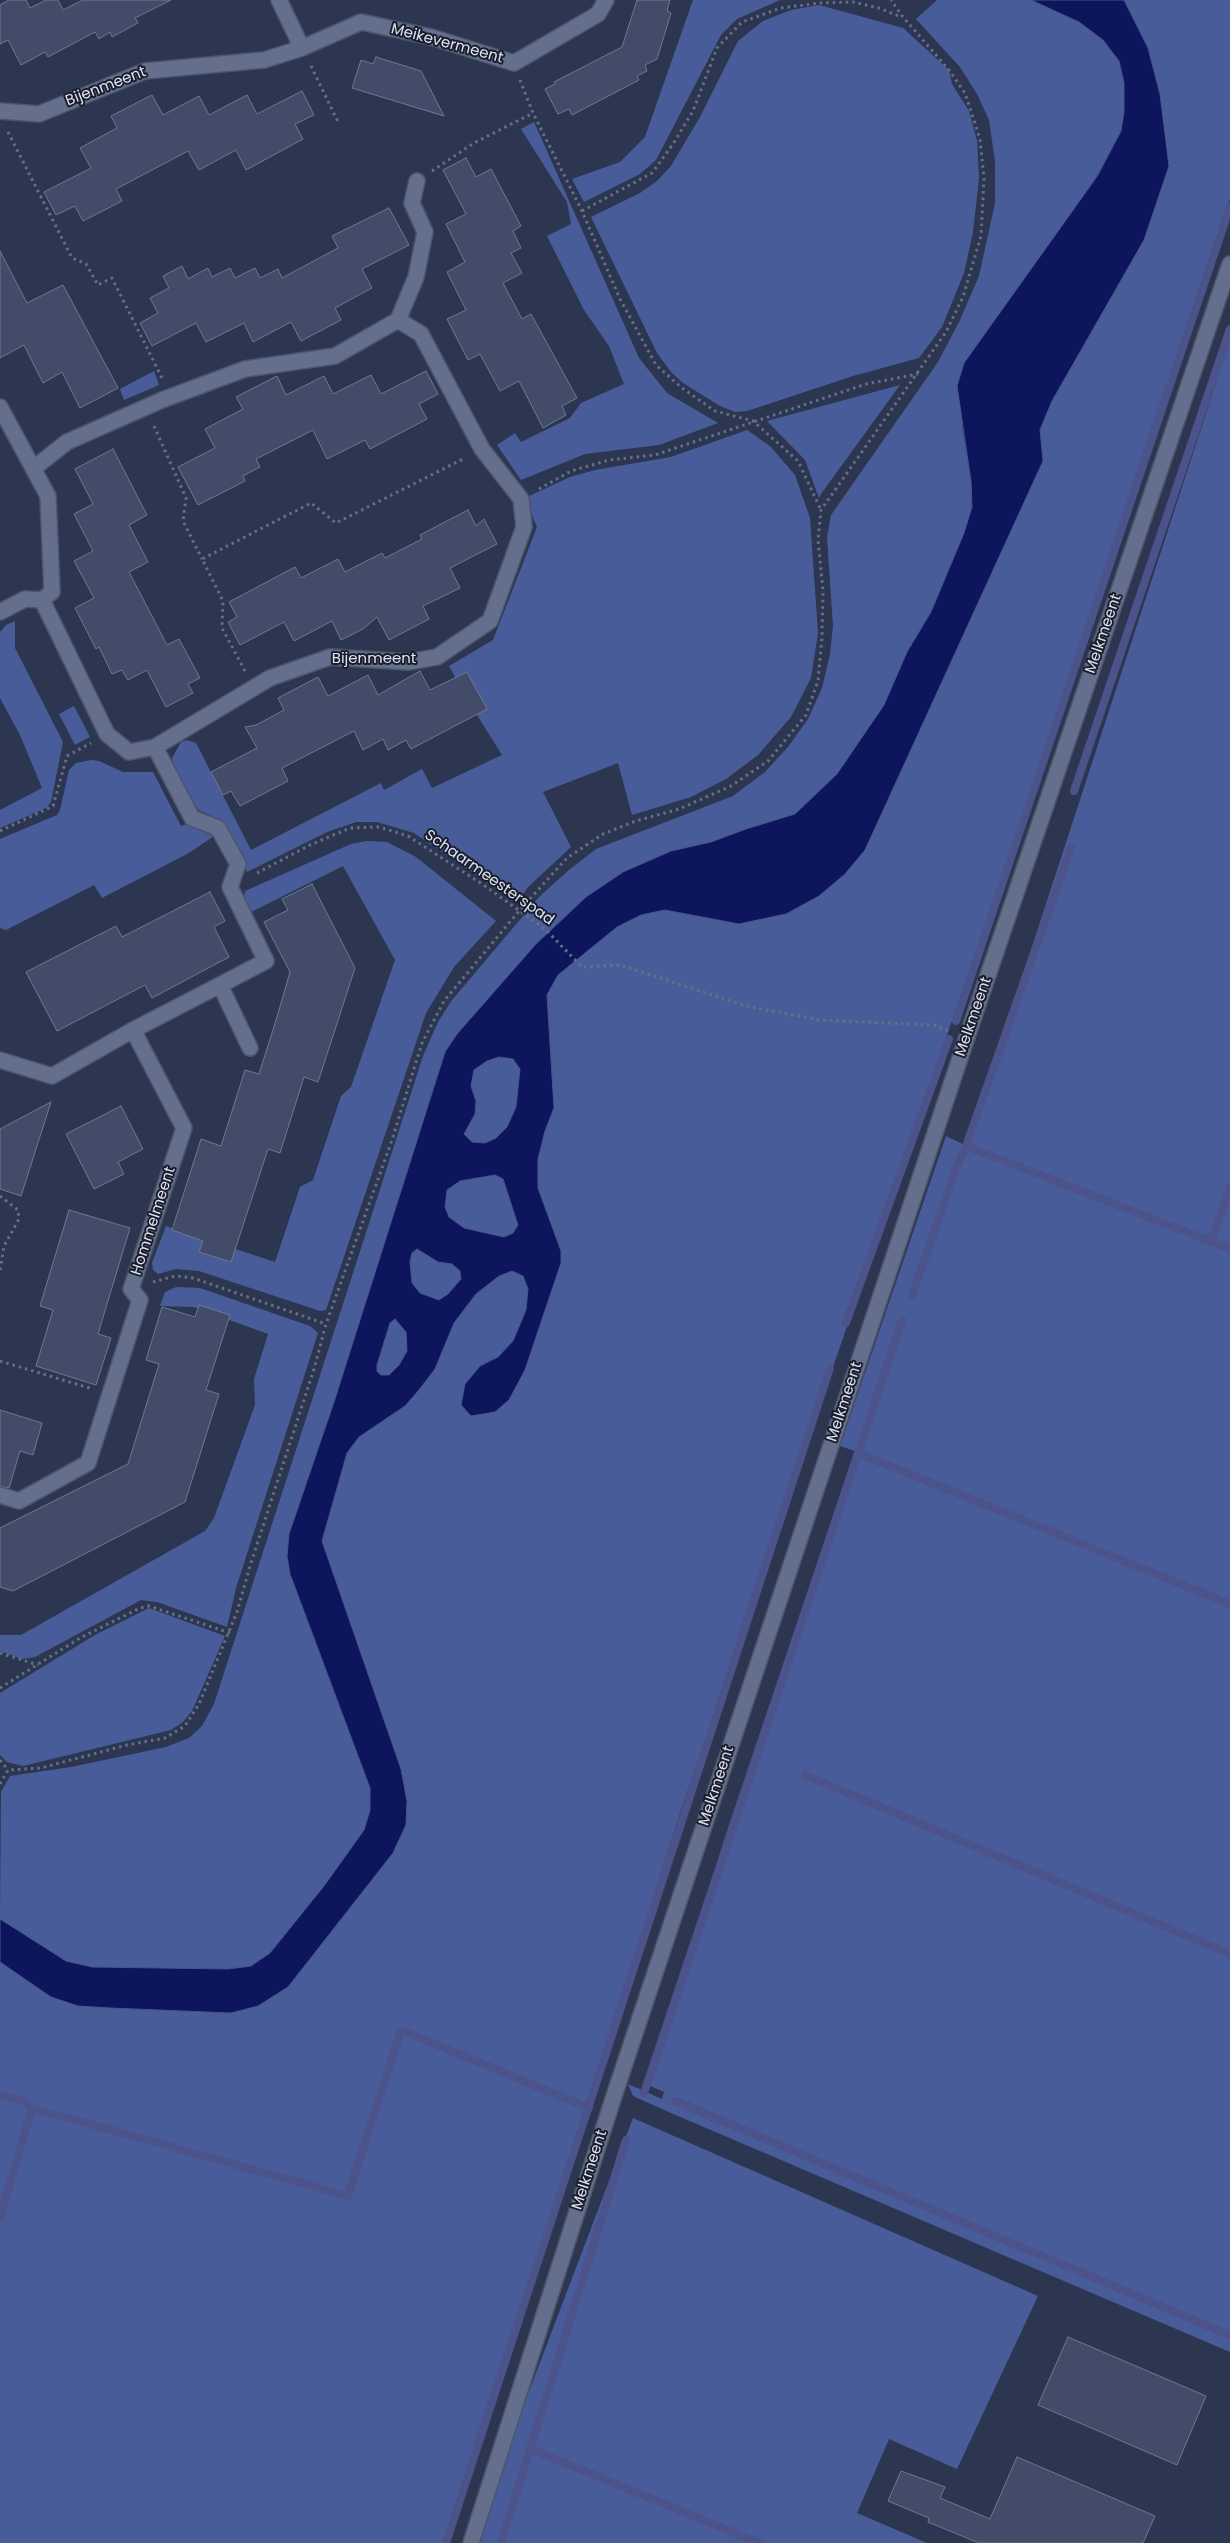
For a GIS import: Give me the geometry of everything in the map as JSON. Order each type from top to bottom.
[{"type":"street","points":[[279,0],[302,48]]},
{"type":"street","name":"Meikevermeent","points":[[302,48],[361,22],[431,38],[514,63],[598,14],[606,0]]},
{"type":"street","name":"Bijenmeent","points":[[2,118],[39,114],[145,70],[264,60],[302,48]]},
{"type":"street","points":[[34,468],[67,442],[171,396],[245,369],[335,356],[398,320],[416,277],[425,232],[412,203],[417,182]]},
{"type":"street","name":"Melkmeent","points":[[471,2543],[613,2099],[967,1037],[1227,282],[1230,264]]},
{"type":"street","points":[[398,320],[421,334],[482,449],[521,499]]},
{"type":"street","points":[[0,407],[48,496],[52,592],[42,600],[25,599],[0,612]]},
{"type":"street","name":"Bijenmeent","points":[[42,600],[107,734],[129,752],[155,747],[270,678],[330,657],[409,662],[437,657],[490,621],[524,527],[521,499]]},
{"type":"street","points":[[0,1060],[52,1076],[133,1030],[266,961],[230,887],[238,864],[218,828],[192,818],[155,747]]},
{"type":"street","points":[[220,985],[250,1048]]},
{"type":"street","name":"Hommelmeent","points":[[0,1495],[19,1501],[88,1462],[140,1300],[131,1289],[184,1128],[133,1030]]},
{"type":"path","points":[[8,1770],[41,1768],[127,1745],[165,1738],[185,1726],[199,1704],[230,1633],[314,1369],[326,1324],[392,1140],[422,1043],[444,1000],[518,911],[549,877],[586,845],[603,834],[636,821],[679,809],[731,786],[768,761],[806,715],[818,681],[822,637],[823,592],[818,540],[821,510],[919,374],[946,332],[963,297],[981,236],[984,179],[980,139],[965,93],[949,70],[903,18],[891,0]]},
{"type":"path","points":[[582,211],[623,191],[652,173],[673,144],[693,111],[717,48],[742,22],[781,8],[844,2],[879,8],[903,18]]},
{"type":"path","points":[[302,48],[338,122]]},
{"type":"path","points":[[514,63],[533,113],[582,211],[620,299],[656,365],[682,388],[715,411],[752,421],[798,461],[821,510]]},
{"type":"path","points":[[417,182],[474,143],[533,113]]},
{"type":"path","points":[[2,118],[72,258],[86,264],[98,285],[112,278],[171,396]]},
{"type":"path","points":[[521,499],[571,470],[609,460],[655,455],[866,384],[919,374]]},
{"type":"path","points":[[146,407],[186,498],[184,521],[222,601],[222,628],[254,687]]},
{"type":"path","points":[[202,559],[312,503],[336,523],[482,449]]},
{"type":"path","points":[[0,831],[53,806],[67,756],[107,734]]},
{"type":"path","name":"Schaarmeesterspad","points":[[230,887],[334,834],[350,828],[379,827],[393,830],[423,844],[545,929],[582,967],[620,965],[746,1006],[820,1020],[934,1025],[967,1037]]},
{"type":"path","points":[[0,1196],[18,1210],[19,1219],[2,1246],[0,1271]]},
{"type":"path","points":[[131,1289],[175,1276],[193,1278],[326,1324]]},
{"type":"path","points":[[0,1362],[110,1394]]},
{"type":"path","points":[[0,1688],[80,1638],[140,1608],[149,1606],[230,1633]]},
{"type":"path","points":[[0,1653],[39,1665]]},
{"type":"path","points":[[0,1760],[8,1770]]},
{"type":"path","points":[[0,1784],[8,1770]]},
{"type":"shaded area","points":[[693,0],[780,0],[737,19],[721,35],[656,160],[640,174],[584,202],[572,179],[620,162],[645,137]]},
{"type":"shaded area","points":[[937,0],[1031,0],[1079,22],[1103,40],[1119,61],[1124,83],[1124,112],[1121,131],[962,426],[971,481],[972,507],[964,533],[930,613],[907,652],[884,705],[837,774],[795,814],[711,842],[671,851],[623,872],[586,897],[536,944],[457,1034],[445,1052],[334,1402],[289,1534],[290,1574],[370,1788],[370,1810],[364,1830],[324,1886],[270,1953],[251,1966],[228,1969],[92,1967],[66,1961],[0,1919],[1,1792],[10,1776],[71,1767],[166,1747],[189,1738],[202,1726],[214,1704],[423,1056],[438,1022],[452,1000],[540,896],[569,870],[596,849],[733,796],[765,772],[788,747],[808,719],[822,688],[830,654],[833,626],[827,537],[831,515],[938,362],[960,320],[979,276],[995,203],[995,161],[989,120],[977,94],[960,67],[916,19]]},
{"type":"shaded area","points":[[1031,0],[1124,0],[1148,48],[1160,94],[1169,166],[1144,240],[1052,401],[1040,430],[1043,461],[865,850],[845,874],[819,896],[786,914],[739,924],[665,910],[641,915],[617,927],[558,975],[547,995],[554,1108],[545,1131],[538,1159],[538,1188],[561,1251],[561,1263],[525,1370],[509,1400],[495,1412],[471,1416],[461,1405],[465,1384],[480,1366],[498,1357],[513,1341],[526,1310],[528,1289],[523,1276],[512,1271],[499,1276],[476,1294],[454,1323],[435,1369],[405,1406],[359,1437],[347,1453],[322,1541],[401,1769],[407,1801],[406,1825],[393,1853],[288,1987],[258,2006],[231,2013],[110,2008],[78,2006],[51,1997],[0,1962],[0,1919],[66,1961],[92,1967],[228,1969],[251,1966],[270,1953],[324,1886],[364,1830],[370,1810],[370,1788],[290,1574],[287,1556],[289,1534],[334,1402],[445,1052],[457,1034],[536,944],[586,897],[623,872],[671,851],[711,842],[795,814],[837,774],[884,705],[907,652],[931,612],[964,533],[972,507],[971,481],[957,386],[964,363],[1098,175],[1121,131],[1124,112],[1124,83],[1119,61],[1103,40],[1079,22]],"holes":[[[499,1057],[513,1059],[520,1069],[516,1107],[507,1127],[496,1138],[485,1143],[472,1142],[464,1134],[475,1114],[476,1101],[471,1086],[474,1070],[487,1061]],[[495,1175],[503,1179],[518,1225],[513,1233],[504,1237],[464,1228],[449,1217],[445,1207],[447,1190],[460,1181]],[[417,1249],[438,1262],[452,1264],[460,1271],[461,1279],[448,1294],[439,1300],[420,1293],[412,1283],[410,1262],[412,1253]],[[395,1319],[406,1332],[407,1351],[399,1365],[389,1375],[381,1375],[377,1371],[377,1365],[390,1323]]]},
{"type":"shaded area","points":[[1124,0],[1230,0],[1230,200],[1130,502],[682,1807],[447,2543],[0,2543],[0,1962],[51,1997],[78,2006],[231,2013],[258,2006],[288,1987],[393,1853],[407,1801],[401,1769],[322,1542],[347,1453],[359,1437],[405,1406],[435,1369],[454,1323],[476,1294],[499,1276],[512,1271],[523,1276],[528,1289],[526,1310],[513,1341],[498,1357],[480,1366],[495,1412],[561,1251],[538,1188],[538,1159],[545,1131],[554,1108],[547,995],[558,975],[617,927],[641,915],[665,910],[739,924],[819,896],[845,874],[865,850],[1043,461],[1040,430],[1052,401],[1144,240],[1169,166],[1148,48]]},
{"type":"shaded area","points":[[819,5],[903,28],[949,70],[952,84],[969,111],[977,141],[979,178],[973,232],[964,273],[942,327],[919,358],[853,376],[747,411],[735,412],[720,406],[683,383],[671,372],[657,353],[591,217],[640,193],[657,181],[671,166],[700,117],[738,41],[763,21],[791,10]]},
{"type":"shaded area","points":[[534,122],[639,358],[667,393],[718,423],[659,445],[585,454],[521,480],[497,445],[515,433],[521,442],[570,418],[581,403],[624,384],[609,346],[584,310],[547,236],[571,224],[567,202],[521,129]]},
{"type":"shaded area","points":[[1230,340],[1230,2338],[676,2097],[673,2103],[1230,2339],[1230,2352],[664,2110],[633,2096],[628,2084],[662,2099],[664,2092],[648,2085],[728,1828],[855,1451],[840,1446],[946,1136],[967,1146]]},
{"type":"shaded area","points":[[154,371],[159,385],[124,400],[120,389]]},
{"type":"shaded area","points":[[900,385],[819,498],[805,460],[767,421]]},
{"type":"shaded area","points":[[747,430],[770,446],[795,475],[810,518],[818,633],[811,678],[791,717],[758,755],[726,779],[691,797],[632,815],[618,763],[543,792],[571,847],[528,887],[517,903],[414,833],[377,822],[356,822],[327,832],[247,872],[221,820],[196,809],[173,766],[172,758],[181,742],[187,740],[196,743],[251,850],[381,783],[384,790],[422,769],[432,788],[502,755],[449,666],[493,640],[537,527],[525,498],[570,477],[595,470],[671,457]]},
{"type":"shaded area","points":[[15,621],[15,648],[63,742],[51,802],[46,808],[0,828],[0,810],[42,788],[20,735],[0,698],[0,632],[6,625]]},
{"type":"shaded area","points":[[74,706],[90,737],[75,745],[59,714]]},
{"type":"shaded area","points":[[91,760],[99,761],[123,772],[153,772],[181,826],[187,824],[214,836],[189,853],[102,898],[94,885],[6,930],[0,928],[0,839],[57,815],[60,810],[69,770],[76,763]]},
{"type":"shaded area","points":[[367,841],[387,842],[416,857],[496,921],[454,967],[426,1013],[326,1310],[320,1311],[199,1271],[176,1269],[158,1274],[153,1270],[152,1263],[166,1226],[275,1262],[300,1187],[313,1180],[341,1096],[351,1087],[395,960],[343,866],[251,912],[244,897],[245,891],[351,844]]},
{"type":"shaded area","points":[[499,1057],[513,1059],[520,1069],[516,1107],[507,1127],[496,1138],[485,1143],[472,1142],[464,1134],[475,1114],[476,1101],[471,1086],[474,1070],[487,1061]]},
{"type":"shaded area","points":[[495,1175],[503,1179],[518,1225],[513,1233],[504,1237],[464,1228],[449,1217],[445,1207],[447,1190],[460,1180]]},
{"type":"shaded area","points":[[417,1248],[438,1262],[452,1264],[460,1271],[461,1279],[448,1294],[439,1300],[420,1293],[412,1283],[410,1262],[412,1253]]},
{"type":"shaded area","points":[[176,1287],[200,1288],[310,1326],[318,1333],[236,1588],[227,1627],[157,1602],[141,1600],[35,1657],[22,1659],[0,1651],[0,1635],[21,1635],[205,1531],[214,1518],[255,1405],[254,1379],[268,1334],[194,1307],[160,1306],[165,1292]]},
{"type":"shaded area","points":[[395,1319],[406,1332],[407,1351],[399,1365],[389,1375],[381,1375],[377,1371],[377,1365],[390,1323]]},
{"type":"shaded area","points":[[149,1608],[225,1636],[192,1711],[183,1722],[171,1730],[23,1766],[7,1762],[0,1755],[0,1693],[95,1635]]},
{"type":"shaded area","points":[[633,2118],[1038,2296],[957,2469],[889,2439],[857,2513],[927,2543],[479,2543],[512,2436]]},
{"type":"building","points":[[9,0],[26,0],[30,8],[46,0],[58,0],[63,10],[83,0],[171,0],[135,18],[138,23],[112,37],[110,32],[99,39],[95,32],[48,57],[45,52],[21,65],[8,40],[0,44],[0,5]]},
{"type":"building","points":[[637,0],[670,0],[667,11],[671,13],[657,59],[645,65],[647,71],[637,76],[639,80],[572,115],[569,109],[558,114],[545,89],[555,84],[554,82],[622,47]]},
{"type":"building","points":[[376,57],[421,71],[444,116],[352,88],[361,60],[373,64]]},
{"type":"building","points":[[302,91],[314,115],[295,124],[303,139],[246,170],[236,150],[199,170],[188,151],[116,189],[122,201],[83,221],[75,206],[56,215],[44,192],[91,168],[80,148],[117,128],[111,116],[152,95],[163,115],[199,96],[209,115],[247,95],[257,114]]},
{"type":"building","points":[[466,158],[476,177],[491,169],[521,226],[513,231],[521,248],[511,253],[522,273],[503,283],[522,319],[531,314],[577,398],[562,406],[566,415],[543,428],[519,381],[500,391],[480,354],[468,360],[447,319],[466,310],[447,272],[465,262],[446,224],[466,214],[443,170]]},
{"type":"building","points":[[389,208],[409,245],[362,269],[372,288],[335,308],[341,320],[301,341],[291,322],[253,342],[244,323],[206,342],[196,323],[152,346],[140,323],[158,313],[150,298],[169,288],[163,276],[182,266],[188,279],[208,268],[212,277],[230,268],[235,278],[255,268],[260,278],[278,269],[282,278],[338,248],[332,236]]},
{"type":"building","points":[[0,251],[27,303],[63,285],[118,388],[80,408],[62,372],[43,383],[24,345],[0,358]]},
{"type":"building","points":[[426,371],[438,394],[419,404],[427,419],[370,449],[365,440],[327,459],[313,430],[256,459],[260,467],[243,476],[245,481],[198,505],[178,467],[215,448],[205,429],[243,409],[236,397],[277,376],[286,395],[324,376],[333,394],[371,375],[381,394]]},
{"type":"building","points":[[113,449],[147,515],[129,525],[148,562],[129,572],[167,645],[179,639],[200,678],[188,684],[193,693],[166,707],[147,670],[128,680],[122,670],[112,674],[99,647],[96,649],[75,608],[94,598],[74,561],[93,551],[74,514],[93,504],[75,469]]},
{"type":"building","points":[[468,510],[476,526],[484,519],[497,544],[450,568],[460,588],[423,606],[429,619],[389,640],[377,617],[363,629],[341,640],[332,621],[294,641],[284,622],[240,645],[228,622],[237,617],[229,602],[295,567],[301,578],[338,559],[345,572],[382,553],[385,558],[422,539],[420,535]]},
{"type":"building","points":[[420,671],[430,690],[467,672],[487,709],[411,749],[406,740],[388,750],[383,739],[363,750],[354,731],[282,768],[288,781],[240,806],[231,791],[223,795],[211,772],[257,748],[245,727],[256,725],[284,710],[278,698],[318,677],[328,696],[368,675],[378,695]]},
{"type":"building","points":[[312,884],[355,968],[318,1082],[304,1077],[280,1153],[268,1149],[231,1262],[199,1252],[203,1241],[172,1230],[201,1139],[221,1146],[245,1070],[259,1074],[277,1017],[290,972],[264,922],[288,910],[282,899]]},
{"type":"building","points":[[210,892],[225,921],[214,927],[229,957],[152,998],[145,985],[57,1031],[26,972],[116,926],[122,937]]},
{"type":"building","points":[[51,1102],[21,1196],[0,1189],[0,1129]]},
{"type":"building","points":[[121,1106],[143,1149],[118,1162],[124,1174],[94,1189],[66,1134]]},
{"type":"building","points":[[69,1210],[130,1228],[98,1334],[111,1338],[96,1385],[36,1366],[53,1310],[40,1306]]},
{"type":"building","points":[[199,1305],[230,1315],[206,1390],[219,1394],[185,1502],[13,1591],[0,1587],[0,1528],[128,1464],[159,1364],[146,1360],[162,1307],[195,1317]]},
{"type":"building","points":[[0,1410],[42,1423],[33,1455],[20,1451],[9,1488],[0,1486]]},
{"type":"building","points":[[1068,2337],[1206,2396],[1177,2465],[1038,2405]]},
{"type":"building","points":[[1017,2457],[1155,2516],[1143,2543],[979,2543],[928,2522],[929,2518],[888,2501],[901,2471],[945,2487],[940,2498],[990,2519]]},
{"type":"waterway","points":[[956,1021],[1230,207]]},
{"type":"waterway","points":[[1074,791],[1230,329]]},
{"type":"waterway","points":[[966,1146],[1071,848]]},
{"type":"waterway","points":[[846,1323],[949,1039]]},
{"type":"waterway","points":[[912,1295],[956,1169],[966,1146],[1230,1249]]},
{"type":"waterway","points":[[1211,1241],[1230,1187]]},
{"type":"waterway","points":[[858,1453],[902,1320]]},
{"type":"waterway","points":[[446,2543],[830,1368]]},
{"type":"waterway","points":[[644,2093],[858,1453],[1230,1604]]},
{"type":"waterway","points":[[805,1775],[1230,1954]]},
{"type":"waterway","points":[[0,2095],[25,2101],[32,2108],[348,2196],[401,2030],[589,2108]]},
{"type":"waterway","points":[[675,2101],[1230,2335]]},
{"type":"waterway","points":[[0,2218],[32,2108]]},
{"type":"waterway","points":[[501,2543],[626,2140]]},
{"type":"waterway","points":[[531,2449],[759,2543]]}]
